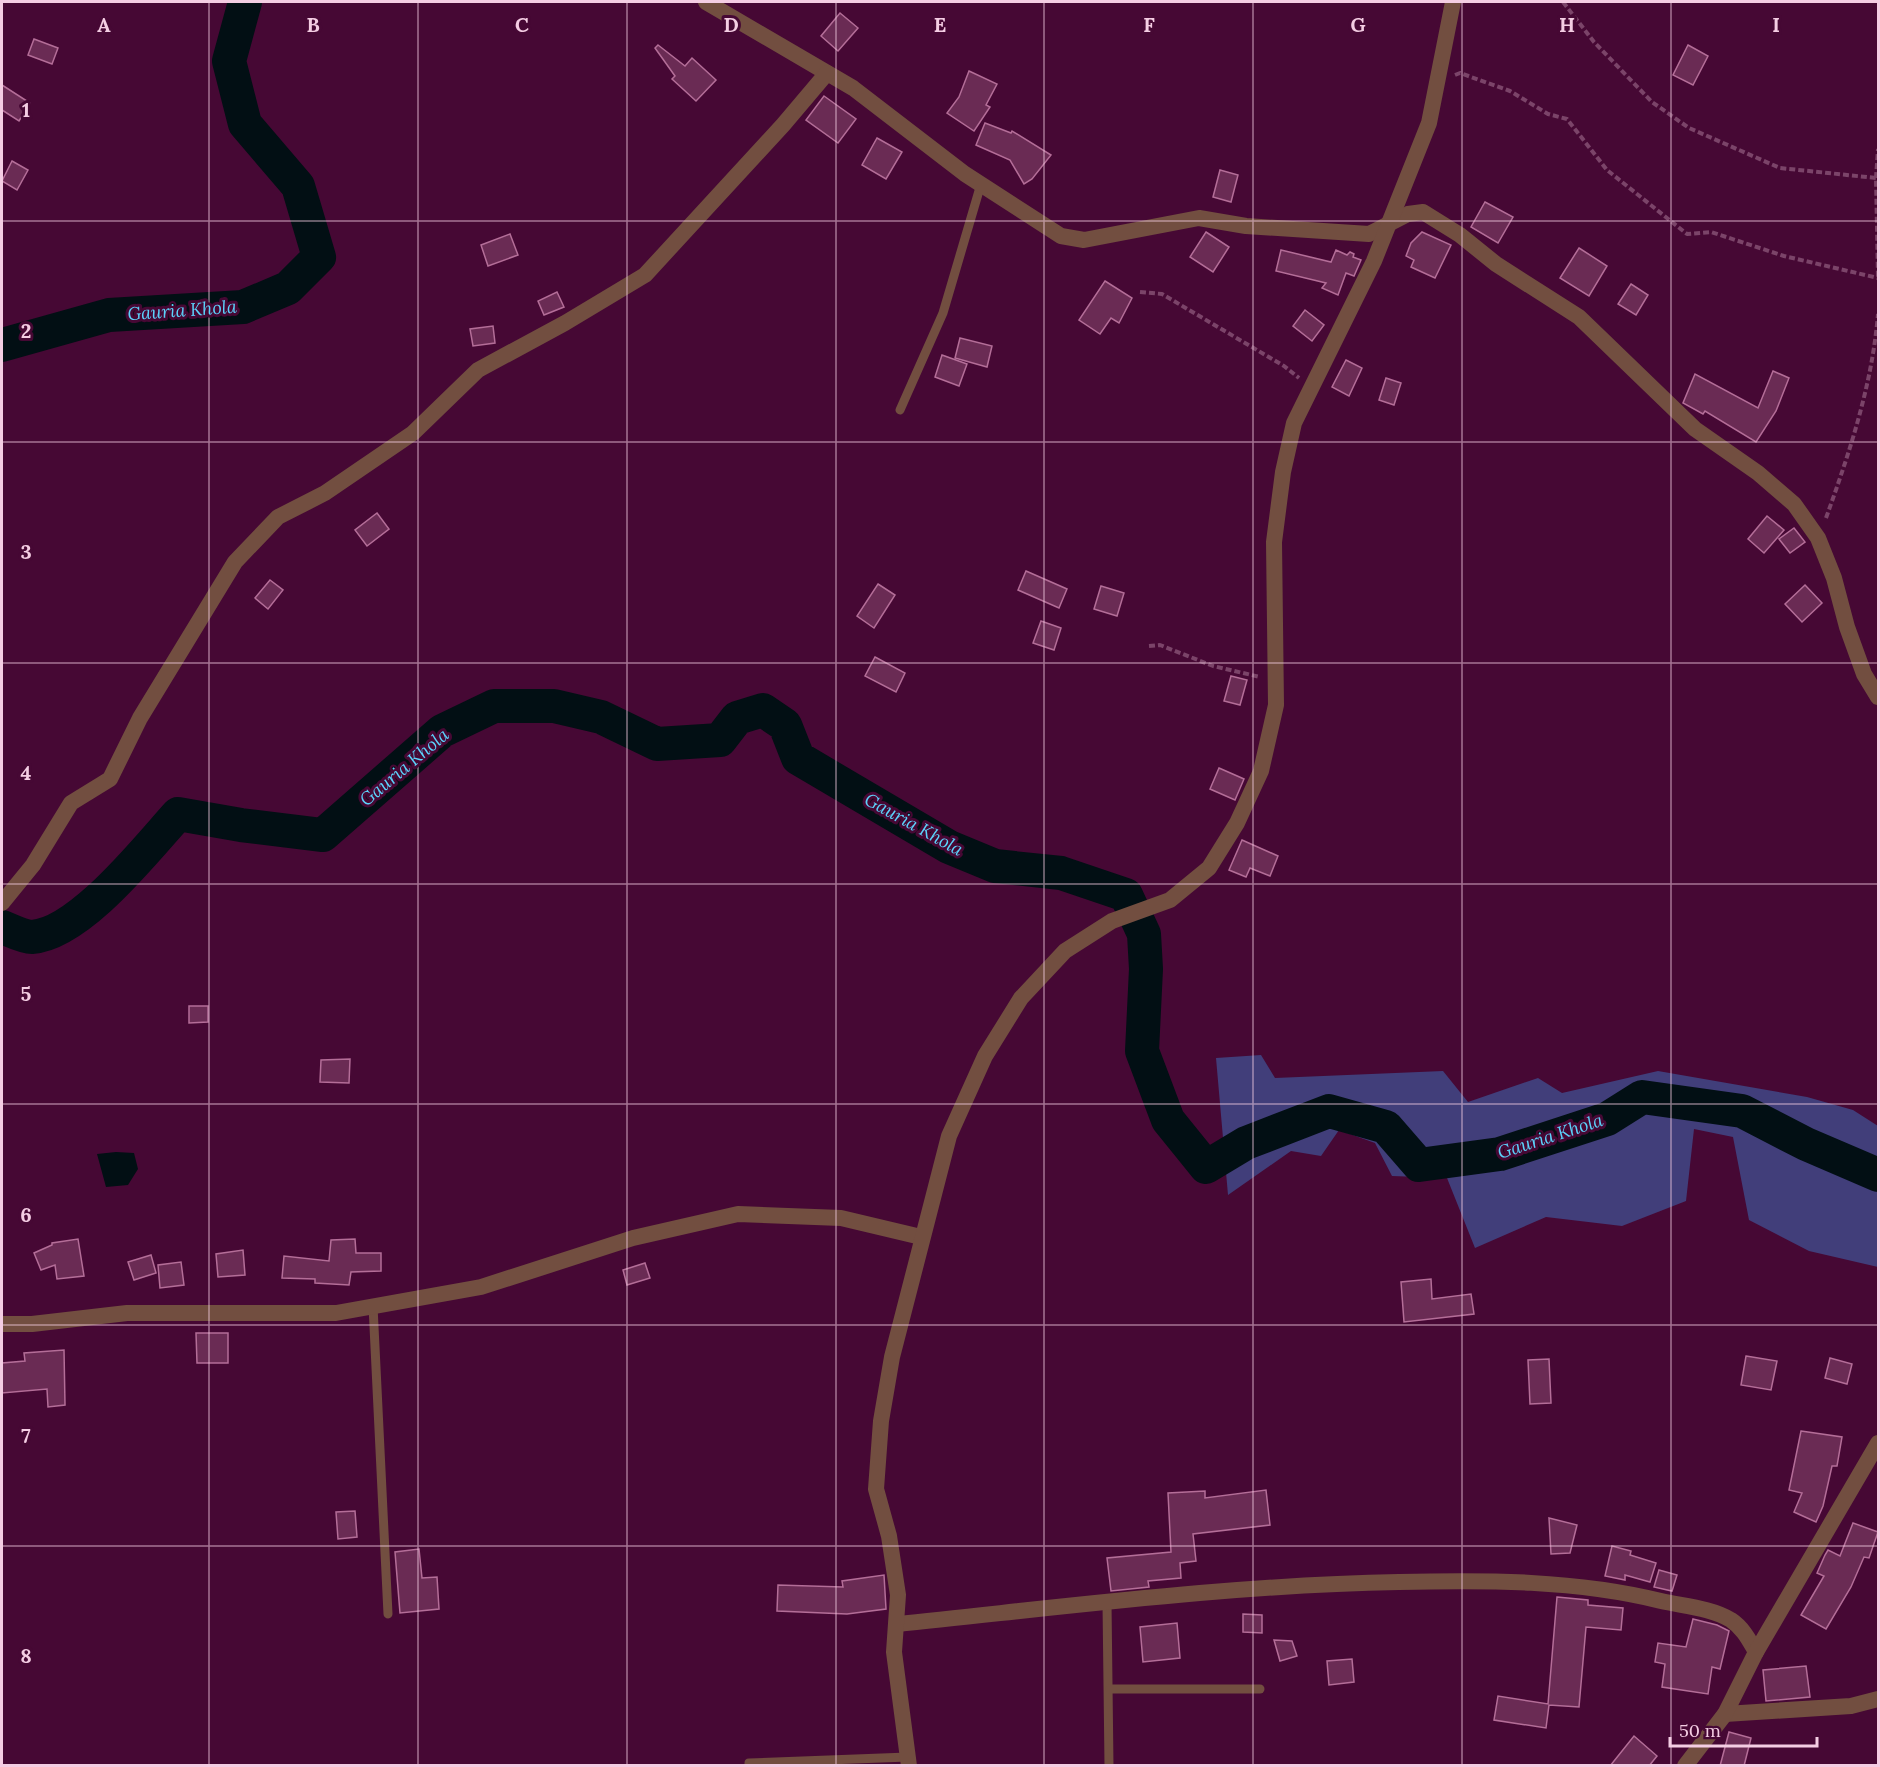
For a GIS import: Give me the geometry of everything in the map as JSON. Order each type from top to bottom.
[{"type":"street","points":[[706,2],[853,88],[886,116],[981,184],[1061,236],[1084,240],[1199,218],[1246,226],[1317,229],[1346,235],[1369,234],[1408,213],[1424,212],[1496,264],[1580,317],[1695,429],[1758,473],[1794,504],[1818,538],[1834,578],[1847,627],[1864,674],[1878,697]]},
{"type":"street","points":[[908,1761],[894,1652],[898,1595],[894,1561],[876,1489],[881,1421],[892,1357],[921,1237],[949,1136],[985,1056],[1022,998],[1065,951],[1112,921],[1170,900],[1209,868],[1237,823],[1261,771],[1276,705],[1274,542],[1281,484],[1294,423],[1391,221],[1429,123],[1453,2]]},
{"type":"street","points":[[2,903],[39,856],[71,803],[110,779],[140,718],[235,562],[279,517],[325,493],[413,433],[478,369],[565,323],[645,275],[783,125],[826,72]]},
{"type":"street","points":[[2,1324],[32,1324],[128,1313],[336,1313],[481,1287],[633,1238],[738,1214],[841,1218],[921,1237]]},
{"type":"street","points":[[1685,1766],[1725,1714],[1756,1652],[1878,1443]]},
{"type":"street","points":[[897,1624],[1249,1588],[1466,1580],[1550,1584],[1640,1595],[1717,1614],[1731,1620],[1745,1632],[1756,1652]]},
{"type":"street","points":[[1725,1714],[1851,1706],[1878,1699]]},
{"type":"lane","points":[[900,410],[943,313],[981,184]]},
{"type":"lane","points":[[373,1306],[388,1614]]},
{"type":"lane","points":[[1107,1603],[1110,1689],[1109,1766]]},
{"type":"lane","points":[[1110,1689],[1260,1689]]},
{"type":"lane","points":[[749,1766],[748,1763],[908,1761]]},
{"type":"path","points":[[1563,2],[1594,42],[1652,102],[1689,128],[1780,168],[1876,178]]},
{"type":"path","points":[[1437,81],[1460,73],[1510,91],[1548,114],[1567,119],[1607,170],[1687,234],[1711,232],[1772,253],[1878,279],[1876,178],[1878,149]]},
{"type":"path","points":[[1140,292],[1162,294],[1284,366],[1312,387]]},
{"type":"path","points":[[1818,538],[1863,409],[1875,348],[1878,314]]},
{"type":"path","points":[[1149,646],[1160,645],[1212,666],[1276,680]]},
{"type":"shaded area","points":[[1261,1055],[1275,1078],[1443,1071],[1468,1102],[1538,1078],[1562,1093],[1658,1071],[1807,1097],[1853,1110],[1878,1126],[1878,1267],[1809,1251],[1749,1220],[1733,1137],[1694,1129],[1686,1201],[1622,1226],[1546,1217],[1475,1248],[1447,1178],[1392,1176],[1375,1143],[1339,1130],[1321,1156],[1291,1151],[1228,1195],[1216,1058]]},
{"type":"shaded area","points":[[134,1153],[138,1169],[128,1185],[106,1187],[97,1154]]},
{"type":"building","points":[[840,13],[858,28],[838,51],[821,36]]},
{"type":"building","points":[[34,39],[58,48],[52,64],[28,55]]},
{"type":"building","points":[[658,45],[685,66],[692,58],[716,80],[696,101],[672,79],[675,76],[655,48]]},
{"type":"building","points":[[1688,45],[1708,56],[1693,85],[1673,75]]},
{"type":"building","points":[[969,71],[997,84],[986,105],[990,107],[974,131],[947,113],[959,97]]},
{"type":"building","points":[[2,85],[30,103],[19,121],[2,110]]},
{"type":"building","points":[[824,96],[856,119],[838,143],[806,120]]},
{"type":"building","points":[[985,123],[1011,133],[1012,131],[1051,155],[1032,179],[1024,184],[1010,160],[976,145]]},
{"type":"building","points":[[877,138],[902,152],[886,179],[862,165]]},
{"type":"building","points":[[12,161],[28,170],[17,190],[2,181]]},
{"type":"building","points":[[1220,170],[1238,175],[1231,202],[1213,197]]},
{"type":"building","points":[[1485,202],[1513,217],[1498,243],[1471,227]]},
{"type":"building","points":[[1206,232],[1229,247],[1213,272],[1190,257]]},
{"type":"building","points":[[1422,232],[1451,245],[1435,278],[1411,267],[1414,260],[1406,256],[1411,243]]},
{"type":"building","points":[[510,234],[518,255],[488,266],[481,245]]},
{"type":"building","points":[[1579,248],[1607,266],[1589,296],[1560,278]]},
{"type":"building","points":[[1281,250],[1331,262],[1336,250],[1347,255],[1350,252],[1354,254],[1353,257],[1361,260],[1354,276],[1346,273],[1338,295],[1322,288],[1326,283],[1276,271]]},
{"type":"building","points":[[1105,281],[1132,298],[1119,323],[1111,318],[1100,334],[1079,320]]},
{"type":"building","points":[[1631,284],[1648,295],[1636,315],[1618,304]]},
{"type":"building","points":[[557,292],[564,307],[544,315],[538,301]]},
{"type":"building","points":[[1305,310],[1324,325],[1312,341],[1293,326]]},
{"type":"building","points":[[493,326],[495,343],[473,346],[470,329]]},
{"type":"building","points":[[960,338],[992,346],[987,367],[955,358]]},
{"type":"building","points":[[942,355],[967,364],[959,386],[935,377]]},
{"type":"building","points":[[1346,360],[1362,368],[1349,396],[1332,387]]},
{"type":"building","points":[[1773,371],[1789,378],[1776,411],[1756,442],[1705,411],[1703,414],[1683,403],[1695,374],[1758,408]]},
{"type":"building","points":[[1386,378],[1401,383],[1394,405],[1379,400]]},
{"type":"building","points":[[377,513],[389,529],[367,546],[355,530]]},
{"type":"building","points":[[1767,516],[1784,530],[1764,553],[1748,539]]},
{"type":"building","points":[[1794,528],[1805,542],[1790,553],[1779,539]]},
{"type":"building","points":[[1026,571],[1067,589],[1059,608],[1018,590]]},
{"type":"building","points":[[270,580],[283,590],[268,609],[255,598]]},
{"type":"building","points":[[878,584],[895,595],[874,628],[857,616]]},
{"type":"building","points":[[1805,585],[1822,603],[1802,622],[1785,604]]},
{"type":"building","points":[[1101,586],[1124,593],[1117,616],[1094,609]]},
{"type":"building","points":[[1041,621],[1061,628],[1054,650],[1033,643]]},
{"type":"building","points":[[875,657],[905,673],[896,692],[865,676]]},
{"type":"building","points":[[1231,676],[1247,680],[1240,705],[1224,701]]},
{"type":"building","points":[[1219,768],[1244,779],[1235,800],[1210,789]]},
{"type":"building","points":[[1242,840],[1278,856],[1270,876],[1250,868],[1246,877],[1229,870]]},
{"type":"building","points":[[189,1006],[208,1006],[208,1022],[189,1023]]},
{"type":"building","points":[[350,1059],[349,1083],[320,1082],[321,1060]]},
{"type":"building","points":[[78,1239],[84,1276],[57,1279],[55,1265],[41,1270],[34,1253],[52,1243]]},
{"type":"building","points":[[355,1239],[356,1253],[381,1253],[381,1271],[351,1272],[349,1285],[315,1283],[315,1279],[282,1278],[284,1256],[329,1261],[331,1240]]},
{"type":"building","points":[[243,1250],[245,1275],[218,1277],[216,1254]]},
{"type":"building","points":[[151,1255],[156,1273],[134,1280],[128,1262]]},
{"type":"building","points":[[181,1262],[184,1285],[160,1288],[158,1265]]},
{"type":"building","points":[[645,1263],[650,1278],[627,1285],[623,1270]]},
{"type":"building","points":[[1431,1279],[1432,1299],[1471,1294],[1474,1314],[1404,1322],[1401,1282]]},
{"type":"building","points":[[196,1333],[228,1333],[228,1363],[197,1363]]},
{"type":"building","points":[[64,1350],[65,1405],[48,1407],[47,1389],[2,1393],[2,1363],[25,1361],[24,1353]]},
{"type":"building","points":[[1746,1356],[1777,1361],[1771,1390],[1741,1385]]},
{"type":"building","points":[[1830,1358],[1852,1364],[1847,1384],[1825,1378]]},
{"type":"building","points":[[1549,1359],[1551,1403],[1530,1404],[1528,1360]]},
{"type":"building","points":[[1801,1431],[1842,1437],[1837,1466],[1832,1466],[1823,1506],[1816,1522],[1794,1512],[1802,1493],[1789,1490]]},
{"type":"building","points":[[1266,1490],[1270,1525],[1193,1534],[1196,1561],[1180,1563],[1181,1578],[1148,1581],[1149,1587],[1111,1591],[1107,1558],[1171,1552],[1168,1493],[1205,1491],[1205,1498]]},
{"type":"building","points":[[355,1511],[357,1537],[338,1539],[336,1512]]},
{"type":"building","points":[[1549,1518],[1577,1525],[1570,1553],[1551,1554]]},
{"type":"building","points":[[1853,1523],[1878,1532],[1869,1558],[1864,1557],[1851,1587],[1826,1629],[1801,1615],[1824,1576],[1817,1573],[1825,1555],[1828,1550],[1840,1556]]},
{"type":"building","points":[[1612,1546],[1631,1551],[1630,1555],[1656,1563],[1650,1582],[1625,1575],[1625,1580],[1605,1576]]},
{"type":"building","points":[[419,1549],[422,1578],[437,1577],[439,1609],[400,1613],[395,1552]]},
{"type":"building","points":[[1659,1570],[1677,1575],[1672,1591],[1654,1587]]},
{"type":"building","points":[[884,1575],[886,1609],[847,1614],[777,1611],[778,1585],[843,1587],[842,1581]]},
{"type":"building","points":[[1557,1597],[1588,1600],[1588,1605],[1623,1608],[1621,1630],[1586,1627],[1579,1707],[1549,1705],[1546,1728],[1494,1720],[1498,1696],[1548,1704]]},
{"type":"building","points":[[1243,1614],[1262,1615],[1262,1633],[1243,1632]]},
{"type":"building","points":[[1693,1619],[1717,1625],[1729,1631],[1720,1669],[1712,1667],[1708,1694],[1662,1687],[1665,1664],[1655,1662],[1658,1643],[1686,1647]]},
{"type":"building","points":[[1177,1623],[1180,1658],[1143,1662],[1140,1627]]},
{"type":"building","points":[[1274,1640],[1292,1641],[1297,1656],[1280,1661]]},
{"type":"building","points":[[1352,1659],[1354,1682],[1329,1685],[1327,1661]]},
{"type":"building","points":[[1806,1666],[1810,1697],[1766,1701],[1763,1670]]},
{"type":"building","points":[[1729,1732],[1751,1738],[1744,1766],[1720,1766]]},
{"type":"building","points":[[1634,1736],[1657,1756],[1649,1766],[1610,1766]]},
{"type":"waterway","name":"Gauria Khola","points":[[2,345],[109,315],[243,307],[288,288],[319,257],[298,186],[245,124],[229,61],[245,2]]},
{"type":"waterway","name":"Gauria Khola","points":[[2,927],[32,937],[51,932],[71,921],[111,887],[178,814],[241,825],[323,835],[442,731],[494,706],[554,706],[601,717],[657,744],[720,740],[737,718],[763,710],[785,725],[798,758],[949,847],[995,866],[1061,873],[1126,895],[1144,934],[1146,969],[1142,1051],[1168,1120],[1206,1167],[1246,1143],[1329,1111],[1386,1127],[1419,1165],[1500,1154],[1607,1119],[1642,1097],[1742,1111],[1806,1144],[1878,1175]]}]
